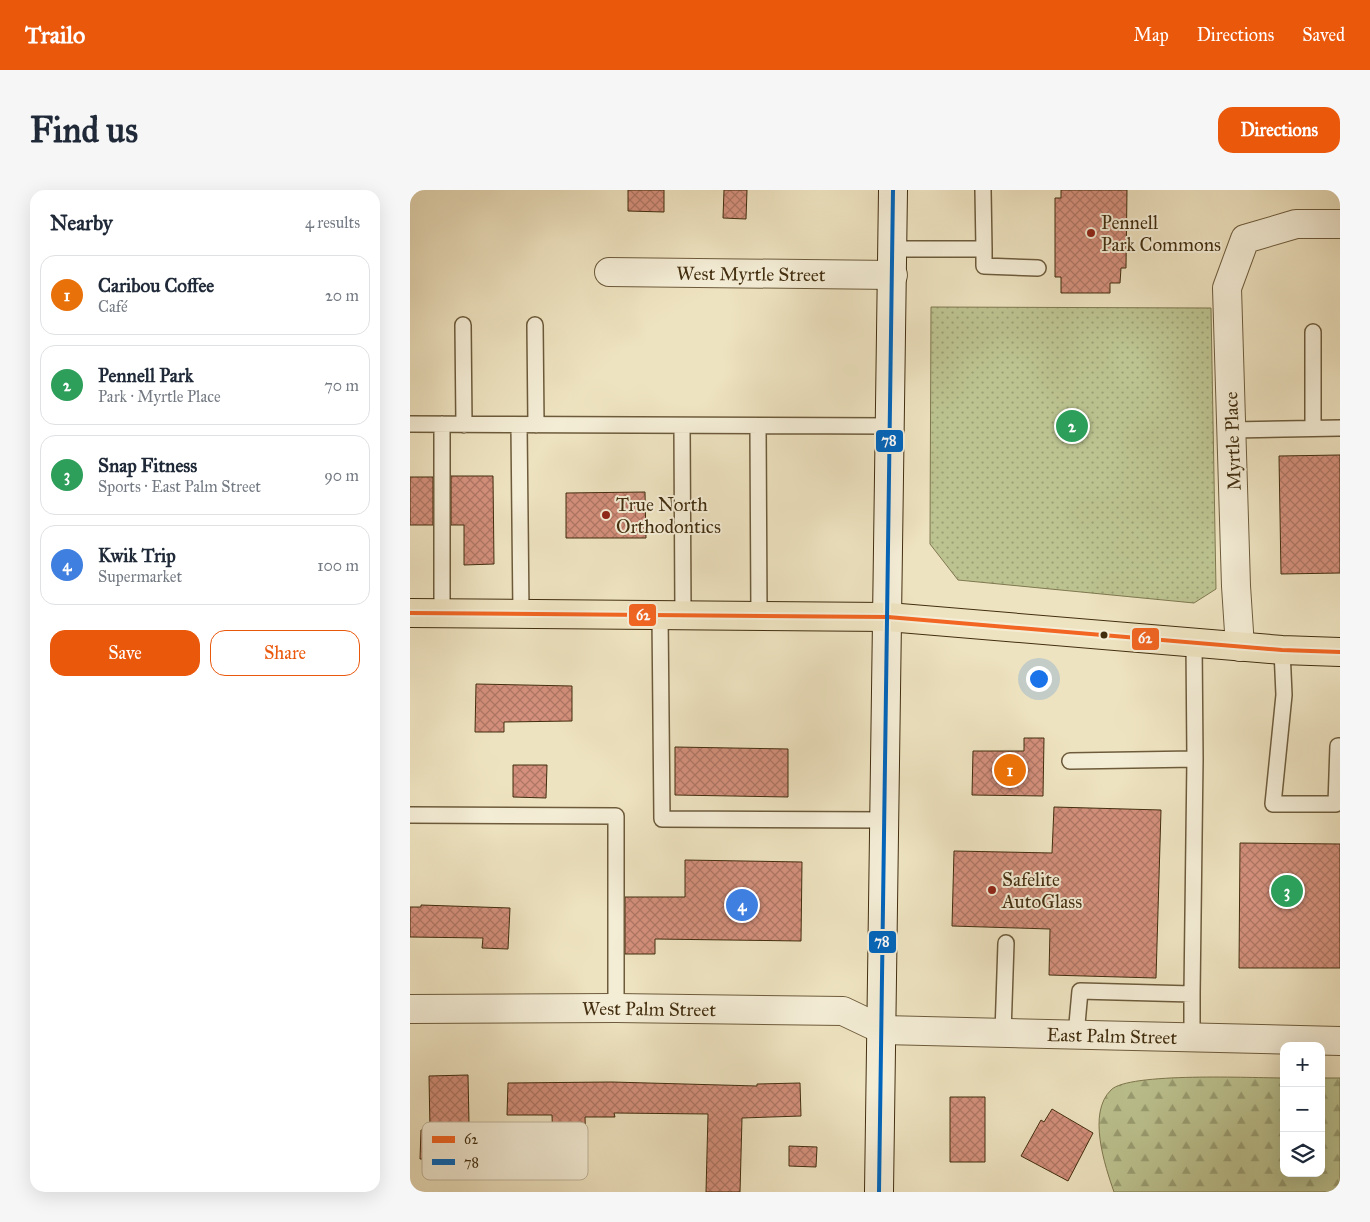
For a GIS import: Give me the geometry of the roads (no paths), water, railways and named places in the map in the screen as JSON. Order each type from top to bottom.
[{"type":"highway","points":[[410,613],[888,617],[1282,650],[1340,652]]},
{"type":"street","points":[[879,1192],[892,426],[893,190]]},
{"type":"street","name":"Myrtle Place","points":[[1240,646],[1236,586],[1227,288],[1245,239],[1296,224],[1340,224]]},
{"type":"street","name":"West Myrtle Street","points":[[609,272],[893,262]]},
{"type":"street","name":"West Palm Street","points":[[410,1009],[616,1008],[843,1011],[882,1030]]},
{"type":"street","name":"East Palm Street","points":[[882,1030],[1340,1041]]},
{"type":"lane","points":[[983,190],[984,266],[1038,268]]},
{"type":"lane","points":[[893,262],[984,248]]},
{"type":"lane","points":[[463,325],[464,424]]},
{"type":"lane","points":[[535,325],[536,425]]},
{"type":"lane","points":[[1313,332],[1313,428]]},
{"type":"lane","points":[[410,424],[892,426]]},
{"type":"lane","points":[[442,424],[442,613]]},
{"type":"lane","points":[[519,425],[521,614]]},
{"type":"lane","points":[[682,426],[662,819],[885,820]]},
{"type":"lane","points":[[758,426],[759,615]]},
{"type":"lane","points":[[1232,430],[1340,428]]},
{"type":"lane","points":[[1192,1037],[1195,759],[1194,642]]},
{"type":"lane","points":[[1282,650],[1284,695],[1273,804],[1336,804],[1338,746],[1340,746]]},
{"type":"lane","points":[[1070,761],[1195,759]]},
{"type":"lane","points":[[410,815],[616,816],[616,1008]]},
{"type":"lane","points":[[1003,1033],[1006,943]]},
{"type":"lane","points":[[1076,1035],[1080,991],[1192,994]]},
{"type":"place","name":"Pennell Park Commons","points":[[1091,233]]},
{"type":"place","name":"Pennell Park","points":[[1072,426]]},
{"type":"place","name":"True North Orthodontics","points":[[606,515]]},
{"type":"place","name":"Caribou Coffee","points":[[1010,770]]},
{"type":"place","name":"Safelite AutoGlass","points":[[992,890]]},
{"type":"place","name":"Snap Fitness","points":[[1287,891]]},
{"type":"place","name":"Kwik Trip","points":[[742,905]]}]
